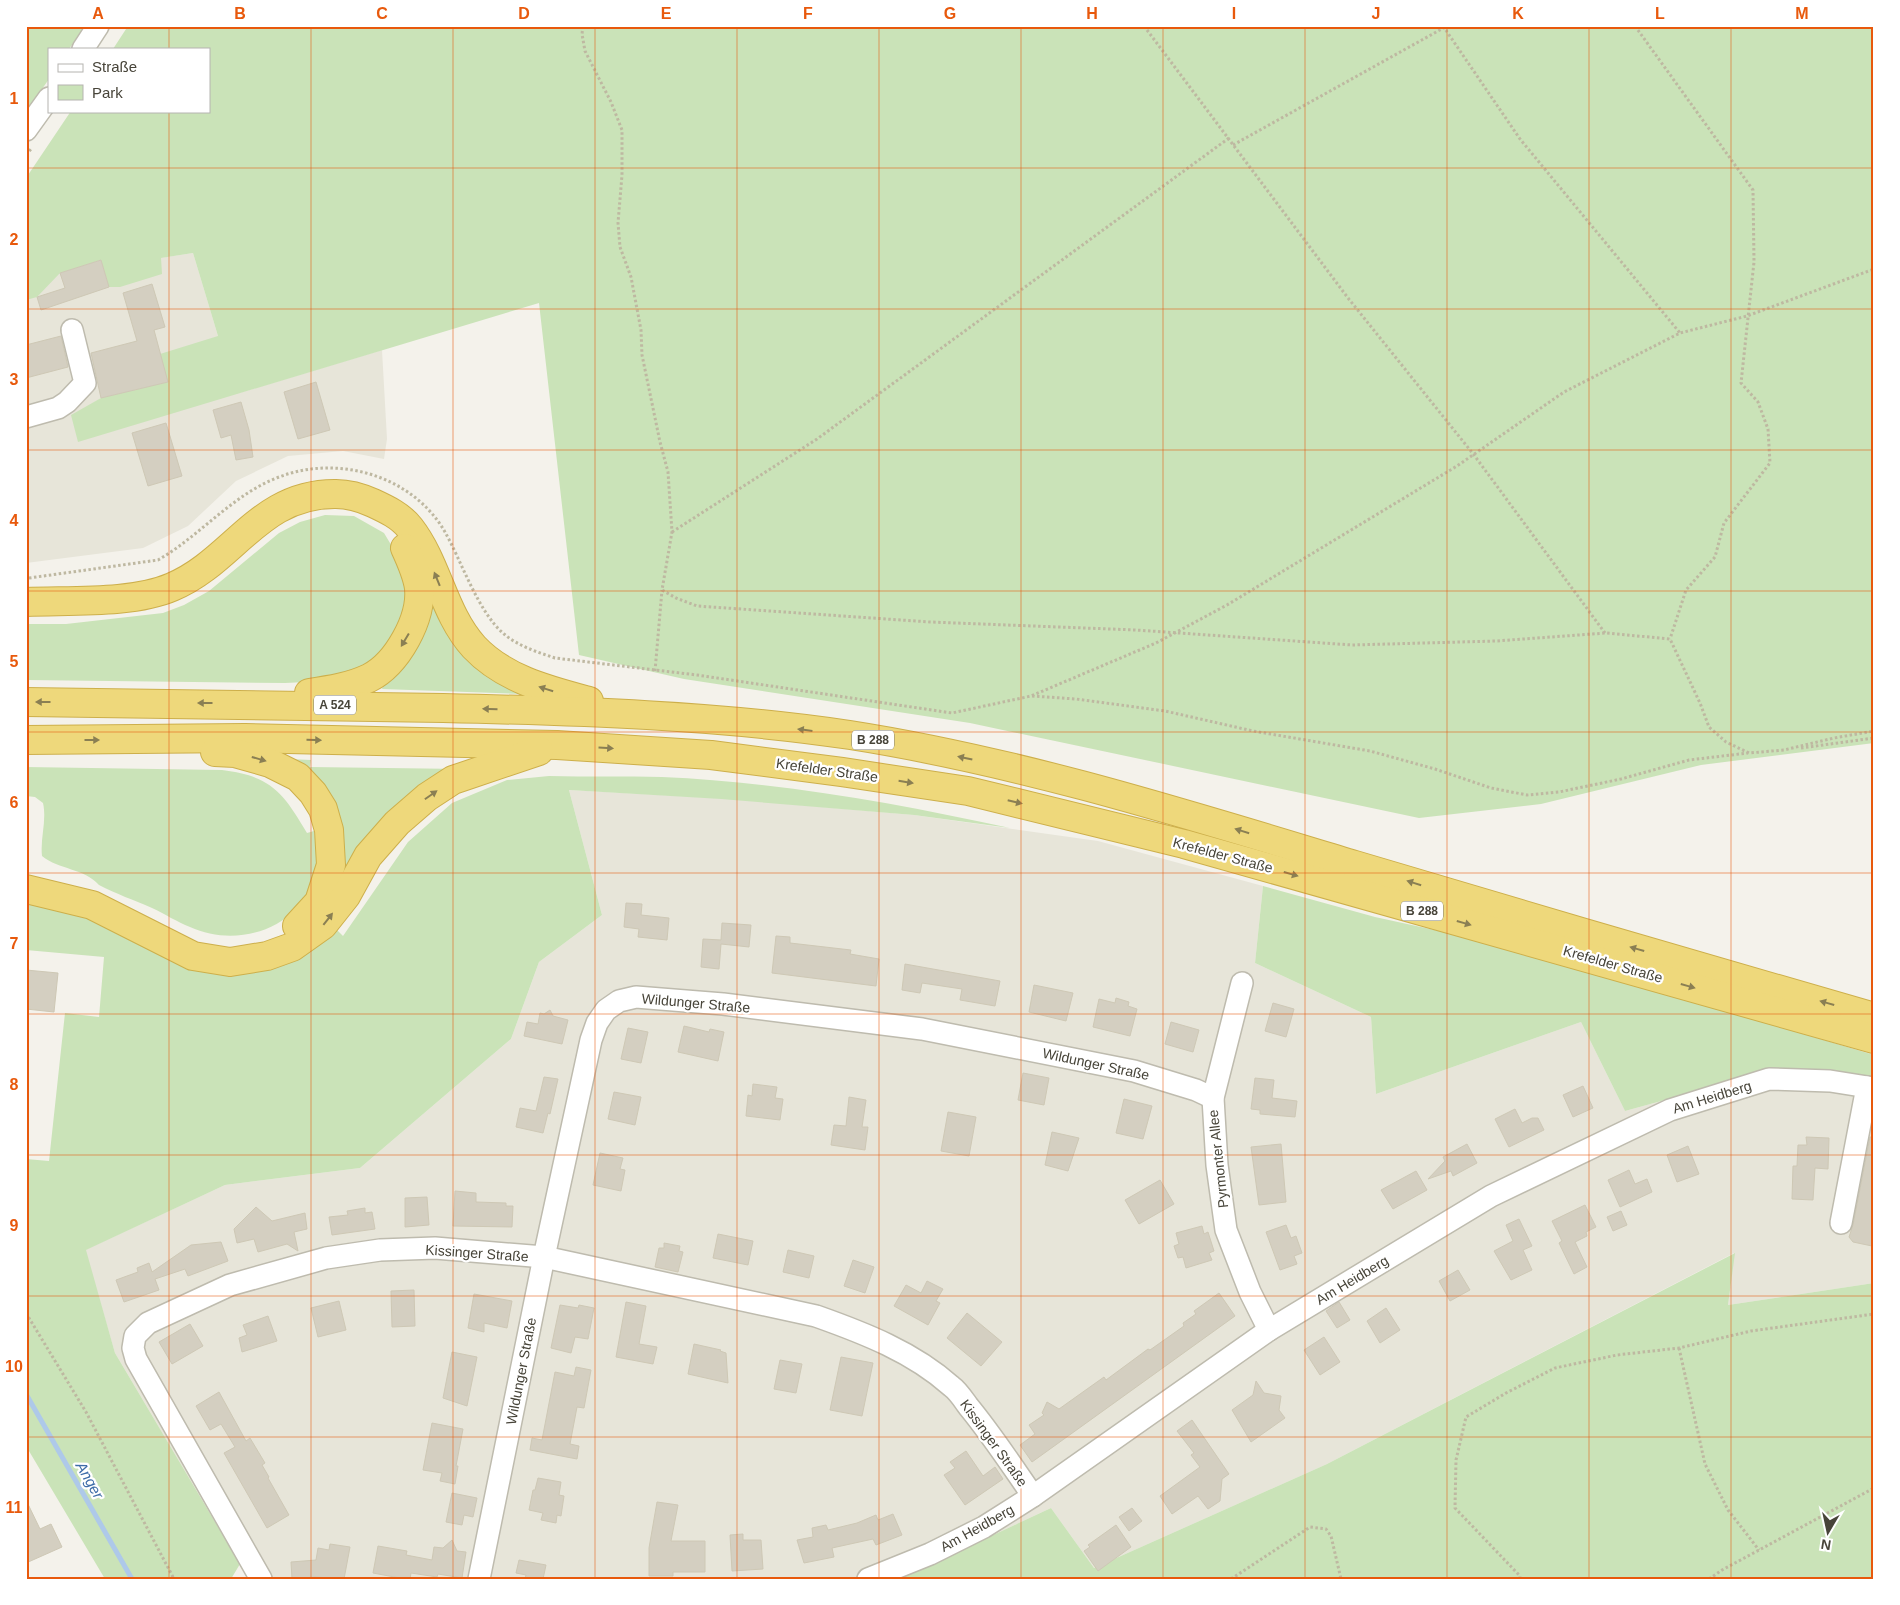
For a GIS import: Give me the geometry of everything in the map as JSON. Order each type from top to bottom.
[{"type":"highway","points":[[26,602],[121,598],[153,593],[173,587],[196,573],[254,524],[282,506],[306,497],[337,494],[364,499],[389,510],[410,527],[429,560],[446,602],[459,626],[474,647],[490,662],[510,674],[538,686],[644,715]]},
{"type":"highway","points":[[26,616],[157,606],[179,598],[206,584],[229,566],[264,531],[287,518],[311,509],[337,507],[360,513],[378,522],[396,535],[414,566],[419,588],[418,610],[412,629],[389,663],[370,678],[338,689],[244,703]]},
{"type":"highway","name":"A 524","points":[[26,702],[244,703],[529,710],[644,715]]},
{"type":"highway","name":"Krefelder Straße","points":[[644,715],[752,724],[850,736],[1024,771],[1179,812],[1606,940],[1874,1017]]},
{"type":"highway","name":"Krefelder Straße","points":[[26,740],[245,738],[557,745],[711,755],[842,772],[968,792],[1184,844],[1874,1039]]},
{"type":"highway","points":[[26,876],[99,895],[195,938],[231,946],[266,941],[295,928],[319,902],[331,865],[328,830],[323,809],[313,793],[298,777],[270,762],[235,753],[178,752],[143,740]]},
{"type":"highway","points":[[26,889],[92,905],[193,956],[230,962],[267,956],[292,947],[323,926],[346,896],[368,856],[397,823],[427,797],[452,780],[557,745]]},
{"type":"street","points":[[84,48],[98,26]]},
{"type":"street","points":[[26,130],[48,99]]},
{"type":"street","points":[[26,417],[58,408],[85,384],[72,330]]},
{"type":"street","name":"Pyrmonter Allee","points":[[1242,983],[1213,1098],[1217,1165],[1226,1230],[1250,1292],[1269,1330]]},
{"type":"street","name":"Wildunger Straße","points":[[479,1579],[544,1257],[591,1040],[597,1023],[606,1010],[619,1001],[636,998],[723,1004],[922,1028],[1134,1071],[1196,1090],[1213,1098]]},
{"type":"street","name":"Am Heidberg","points":[[868,1579],[930,1554],[984,1527],[1032,1496],[1269,1330],[1490,1196],[1670,1110],[1769,1079],[1830,1081],[1870,1088]]},
{"type":"street","points":[[1841,1223],[1870,1088]]},
{"type":"street","name":"Kissinger Straße","points":[[261,1579],[136,1359],[133,1348],[135,1336],[148,1324],[230,1285],[326,1258],[380,1250],[435,1248],[544,1257],[816,1316],[856,1330],[894,1348],[925,1366],[952,1386],[985,1426],[1032,1496]]},
{"type":"path","points":[[583,26],[582,34],[585,51],[611,102],[622,130],[622,174],[618,223],[620,246],[631,277],[641,330],[642,355],[668,472],[672,532],[662,590],[655,672]]},
{"type":"path","points":[[1144,26],[1348,298],[1474,455],[1606,633]]},
{"type":"path","points":[[1636,26],[1753,190],[1754,262],[1741,384],[1758,402],[1768,429],[1770,463],[1724,524],[1715,557],[1686,590],[1670,639],[1709,727],[1726,742],[1749,753]]},
{"type":"path","points":[[1233,145],[1445,27],[1460,53],[1520,139],[1680,332]]},
{"type":"path","points":[[672,532],[817,439],[1229,138]]},
{"type":"path","points":[[26,578],[158,560],[176,549],[244,496],[279,477],[308,469],[336,467],[364,471],[390,481],[411,494],[433,514],[445,531],[486,612],[504,634],[532,651],[555,658],[655,672],[697,675],[952,714],[1031,696],[1156,643],[1177,632],[1236,600],[1457,466],[1564,392],[1680,332],[1747,316],[1874,269]]},
{"type":"path","points":[[662,590],[697,606],[930,622],[1177,632],[1352,644],[1496,641],[1606,633],[1670,639]]},
{"type":"path","points":[[1031,696],[1076,699],[1165,711],[1253,731],[1370,751],[1436,769],[1491,788],[1527,795],[1559,792],[1621,779],[1689,760],[1874,738]]},
{"type":"path","points":[[1784,750],[1834,738],[1874,732]]},
{"type":"path","points":[[26,1313],[86,1412],[174,1579]]},
{"type":"path","points":[[1520,1579],[1520,1576],[1455,1508],[1456,1460],[1466,1417],[1506,1393],[1555,1368],[1617,1355],[1679,1348],[1750,1331],[1874,1314]]},
{"type":"path","points":[[1679,1348],[1704,1464],[1728,1510],[1759,1550]]},
{"type":"path","points":[[1709,1579],[1874,1488]]},
{"type":"path","points":[[1231,1579],[1310,1526],[1326,1529],[1331,1536],[1341,1579]]},
{"type":"shaded area","points":[[193,253],[218,336],[239,393],[382,350],[387,439],[384,459],[343,451],[288,456],[236,481],[188,526],[143,548],[26,563],[26,267],[160,258]]},
{"type":"shaded area","points":[[569,790],[732,799],[914,815],[1098,841],[1263,886],[1255,963],[1371,1017],[1376,1094],[1581,1022],[1625,1111],[1741,1079],[1874,1082],[1874,1283],[1728,1305],[1734,1253],[1327,1464],[1094,1568],[1051,1508],[899,1579],[250,1579],[115,1353],[85,1250],[225,1185],[360,1168],[511,1039],[539,962],[602,915]]},
{"type":"green space","points":[[26,26],[85,26],[70,48],[48,48],[48,80],[26,112]]},
{"type":"green space","points":[[128,26],[1874,26],[1874,743],[1701,765],[1541,804],[1419,818],[970,723],[684,679],[579,655],[539,303],[78,442],[71,415],[101,398],[167,382],[160,354],[218,336],[193,253],[161,258],[162,274],[120,287],[109,287],[101,260],[60,273],[37,297],[26,300],[26,178],[70,112],[210,112],[210,48],[114,48]]},
{"type":"green space","points":[[325,515],[354,516],[384,533],[399,558],[410,601],[402,628],[373,662],[327,681],[285,683],[26,680],[26,624],[66,624],[163,613],[184,605],[209,591],[279,533],[300,522]]},
{"type":"green space","points":[[426,580],[522,694],[382,689]]},
{"type":"green space","points":[[289,759],[311,760],[310,767],[463,769],[337,899],[338,873]]},
{"type":"green space","points":[[26,767],[222,770],[253,777],[274,788],[290,807],[307,833],[314,831],[317,863],[313,882],[296,909],[273,926],[260,931],[232,936],[218,935],[203,932],[180,923],[152,908],[99,885],[86,875],[49,861],[42,856],[43,803],[35,797],[26,796]]},
{"type":"green space","points":[[549,776],[662,777],[750,784],[881,802],[1010,828],[914,815],[721,799],[569,790],[602,915],[539,962],[511,1039],[360,1168],[225,1185],[86,1250],[115,1353],[240,1564],[231,1579],[105,1579],[26,1446],[26,1159],[49,1161],[65,1013],[99,1017],[104,957],[26,950],[26,894],[75,908],[189,965],[335,928],[343,936],[408,842],[452,803],[507,780]]},
{"type":"green space","points":[[1263,886],[1375,917],[1453,934],[1710,1006],[1874,1055],[1874,1082],[1741,1079],[1625,1111],[1581,1022],[1376,1094],[1371,1017],[1255,963]]},
{"type":"green space","points":[[1735,1253],[1728,1305],[1874,1283],[1874,1579],[899,1579],[1051,1508],[1094,1568],[1327,1464]]},
{"type":"building","points":[[101,260],[109,287],[41,310],[37,297],[65,288],[60,273]]},
{"type":"building","points":[[152,284],[165,327],[154,330],[168,382],[101,398],[91,353],[137,341],[123,293]]},
{"type":"building","points":[[61,336],[68,367],[26,378],[26,345]]},
{"type":"building","points":[[316,382],[330,430],[298,439],[284,392]]},
{"type":"building","points":[[241,402],[249,430],[253,457],[236,460],[231,435],[221,438],[213,410]]},
{"type":"building","points":[[166,423],[182,476],[148,486],[132,433]]},
{"type":"building","points":[[626,903],[642,904],[641,915],[669,918],[667,940],[638,937],[639,929],[624,927]]},
{"type":"building","points":[[722,923],[751,925],[749,947],[721,944],[719,969],[701,967],[703,939],[721,940]]},
{"type":"building","points":[[776,936],[790,937],[790,943],[851,950],[850,954],[879,959],[876,986],[772,973]]},
{"type":"building","points":[[905,964],[1000,981],[995,1006],[960,1000],[962,989],[922,983],[920,993],[902,990]]},
{"type":"building","points":[[26,970],[58,973],[54,1012],[26,1009]]},
{"type":"building","points":[[1034,985],[1073,993],[1066,1021],[1029,1012]]},
{"type":"building","points":[[1116,998],[1129,1002],[1128,1006],[1137,1009],[1130,1036],[1093,1027],[1099,999],[1115,1003]]},
{"type":"building","points":[[1273,1003],[1294,1009],[1286,1037],[1265,1031]]},
{"type":"building","points":[[550,1010],[553,1016],[568,1020],[562,1044],[524,1036],[527,1022],[538,1024],[540,1013],[544,1014]]},
{"type":"building","points":[[1171,1022],[1199,1030],[1193,1052],[1165,1044]]},
{"type":"building","points":[[684,1026],[709,1032],[710,1029],[724,1032],[718,1061],[678,1052]]},
{"type":"building","points":[[628,1028],[648,1032],[641,1063],[621,1059]]},
{"type":"building","points":[[1023,1073],[1049,1078],[1044,1105],[1018,1100]]},
{"type":"building","points":[[544,1077],[558,1079],[550,1114],[548,1113],[543,1133],[516,1127],[520,1108],[536,1111]]},
{"type":"building","points":[[1255,1078],[1274,1080],[1272,1098],[1297,1101],[1295,1117],[1260,1114],[1260,1110],[1251,1109]]},
{"type":"building","points":[[753,1084],[777,1087],[775,1098],[783,1099],[780,1120],[746,1116],[748,1095],[752,1096]]},
{"type":"building","points":[[1583,1086],[1593,1108],[1573,1117],[1563,1095]]},
{"type":"building","points":[[614,1092],[641,1097],[635,1125],[608,1119]]},
{"type":"building","points":[[849,1097],[866,1100],[862,1127],[868,1127],[865,1150],[831,1145],[834,1125],[846,1126]]},
{"type":"building","points":[[1124,1099],[1152,1106],[1143,1139],[1116,1133]]},
{"type":"building","points":[[1515,1109],[1522,1123],[1532,1118],[1538,1118],[1544,1130],[1509,1147],[1495,1119]]},
{"type":"building","points":[[948,1112],[976,1117],[969,1156],[941,1151]]},
{"type":"building","points":[[1052,1132],[1079,1138],[1068,1171],[1045,1165]]},
{"type":"building","points":[[1806,1137],[1829,1138],[1828,1169],[1815,1168],[1813,1200],[1792,1199],[1793,1166],[1797,1166],[1798,1145],[1807,1145]]},
{"type":"building","points":[[1870,1137],[1874,1137],[1874,1235],[1872,1246],[1853,1242],[1849,1237]]},
{"type":"building","points":[[1281,1144],[1286,1202],[1259,1205],[1251,1147]]},
{"type":"building","points":[[1467,1144],[1477,1163],[1453,1176],[1451,1171],[1428,1179],[1445,1161],[1443,1157]]},
{"type":"building","points":[[1688,1146],[1699,1174],[1677,1182],[1667,1155]]},
{"type":"building","points":[[600,1153],[623,1158],[620,1169],[625,1170],[621,1191],[593,1185]]},
{"type":"building","points":[[1629,1170],[1635,1184],[1647,1179],[1652,1192],[1620,1207],[1608,1180]]},
{"type":"building","points":[[1416,1171],[1427,1190],[1393,1209],[1381,1190]]},
{"type":"building","points":[[1160,1180],[1174,1204],[1139,1224],[1125,1200]]},
{"type":"building","points":[[455,1191],[476,1193],[476,1202],[506,1203],[506,1206],[513,1206],[512,1227],[453,1226]]},
{"type":"building","points":[[427,1197],[429,1225],[405,1227],[405,1198]]},
{"type":"building","points":[[1585,1205],[1596,1227],[1586,1232],[1587,1236],[1575,1242],[1587,1267],[1574,1274],[1559,1243],[1562,1241],[1552,1221]]},
{"type":"building","points":[[256,1207],[272,1221],[305,1213],[307,1229],[294,1232],[298,1251],[287,1244],[258,1252],[254,1239],[237,1243],[234,1229]]},
{"type":"building","points":[[365,1208],[365,1213],[372,1212],[375,1229],[332,1235],[329,1217],[348,1215],[347,1211]]},
{"type":"building","points":[[1621,1211],[1627,1225],[1613,1231],[1607,1217]]},
{"type":"building","points":[[1519,1219],[1532,1246],[1523,1250],[1532,1270],[1511,1280],[1494,1251],[1513,1241],[1506,1225]]},
{"type":"building","points":[[1286,1225],[1291,1238],[1296,1236],[1302,1253],[1294,1256],[1297,1264],[1280,1270],[1266,1232]]},
{"type":"building","points":[[1202,1226],[1204,1234],[1208,1232],[1214,1251],[1209,1253],[1212,1260],[1186,1268],[1183,1257],[1178,1258],[1174,1246],[1179,1244],[1176,1233]]},
{"type":"building","points":[[718,1234],[753,1241],[748,1265],[713,1258]]},
{"type":"building","points":[[221,1242],[228,1261],[188,1276],[185,1269],[155,1279],[159,1290],[124,1302],[116,1280],[138,1272],[137,1268],[149,1263],[152,1272],[191,1245]]},
{"type":"building","points":[[664,1243],[680,1246],[679,1251],[683,1252],[678,1272],[655,1267],[659,1248],[664,1248]]},
{"type":"building","points":[[788,1250],[814,1256],[809,1278],[783,1272]]},
{"type":"building","points":[[853,1260],[874,1267],[865,1293],[844,1286]]},
{"type":"building","points":[[1458,1270],[1470,1290],[1450,1301],[1439,1281]]},
{"type":"building","points":[[927,1281],[943,1289],[936,1301],[940,1303],[928,1325],[894,1306],[906,1285],[921,1293]]},
{"type":"building","points":[[414,1290],[415,1326],[392,1327],[391,1291]]},
{"type":"building","points":[[1219,1293],[1235,1316],[1032,1462],[1020,1445],[1035,1434],[1029,1425],[1044,1415],[1042,1413],[1047,1402],[1059,1409],[1104,1377],[1106,1380],[1148,1349],[1150,1350],[1184,1326],[1183,1323],[1196,1314],[1194,1311]]},
{"type":"building","points":[[474,1294],[512,1301],[507,1328],[484,1323],[484,1332],[468,1328]]},
{"type":"building","points":[[339,1301],[346,1330],[318,1337],[311,1308]]},
{"type":"building","points":[[626,1302],[646,1306],[639,1344],[657,1347],[653,1364],[616,1357]]},
{"type":"building","points":[[1339,1302],[1350,1320],[1337,1328],[1326,1311]]},
{"type":"building","points":[[560,1305],[578,1308],[579,1305],[594,1308],[588,1339],[575,1337],[571,1353],[551,1348]]},
{"type":"building","points":[[1386,1308],[1400,1330],[1380,1343],[1367,1321]]},
{"type":"building","points":[[967,1313],[1002,1342],[981,1366],[947,1338]]},
{"type":"building","points":[[268,1316],[277,1341],[242,1352],[239,1338],[247,1335],[243,1325]]},
{"type":"building","points":[[190,1324],[203,1346],[172,1364],[159,1342]]},
{"type":"building","points":[[1324,1337],[1340,1362],[1320,1375],[1304,1350]]},
{"type":"building","points":[[694,1344],[721,1350],[726,1353],[728,1383],[688,1374]]},
{"type":"building","points":[[452,1352],[477,1357],[467,1406],[443,1398]]},
{"type":"building","points":[[841,1357],[873,1363],[862,1416],[830,1410]]},
{"type":"building","points":[[780,1360],[802,1364],[796,1393],[774,1389]]},
{"type":"building","points":[[576,1367],[591,1370],[584,1408],[577,1407],[570,1444],[579,1446],[577,1459],[530,1450],[532,1438],[542,1440],[555,1372],[574,1376]]},
{"type":"building","points":[[1256,1381],[1264,1393],[1281,1396],[1279,1410],[1285,1418],[1251,1442],[1232,1410],[1253,1395]]},
{"type":"building","points":[[219,1392],[246,1441],[250,1438],[265,1463],[262,1465],[268,1478],[289,1515],[267,1528],[224,1453],[235,1447],[221,1424],[210,1430],[196,1406]]},
{"type":"building","points":[[1192,1420],[1229,1474],[1222,1479],[1220,1501],[1208,1509],[1198,1496],[1172,1514],[1160,1496],[1200,1467],[1191,1455],[1194,1453],[1177,1431]]},
{"type":"building","points":[[432,1423],[463,1429],[456,1466],[458,1466],[455,1484],[440,1481],[442,1473],[423,1470]]},
{"type":"building","points":[[966,1451],[983,1476],[995,1467],[1003,1479],[965,1505],[944,1475],[955,1468],[950,1462]]},
{"type":"building","points":[[538,1478],[561,1482],[559,1495],[564,1496],[561,1516],[557,1515],[556,1523],[541,1520],[543,1513],[529,1510],[533,1490],[535,1490]]},
{"type":"building","points":[[452,1493],[477,1498],[473,1517],[464,1515],[462,1525],[446,1522]]},
{"type":"building","points":[[26,1500],[40,1529],[51,1524],[62,1547],[26,1563]]},
{"type":"building","points":[[657,1502],[678,1505],[671,1541],[705,1541],[705,1572],[673,1572],[673,1576],[649,1576],[649,1548]]},
{"type":"building","points":[[1132,1508],[1142,1521],[1129,1531],[1119,1517]]},
{"type":"building","points":[[893,1514],[902,1535],[876,1545],[873,1539],[832,1548],[834,1557],[804,1563],[797,1540],[813,1537],[812,1528],[826,1525],[828,1530],[857,1523],[876,1515],[878,1520]]},
{"type":"building","points":[[1116,1525],[1131,1547],[1098,1571],[1084,1551],[1090,1547],[1088,1545]]},
{"type":"building","points":[[743,1534],[743,1540],[761,1540],[763,1569],[732,1571],[730,1535]]},
{"type":"building","points":[[452,1540],[457,1551],[466,1552],[462,1578],[438,1574],[437,1577],[411,1573],[410,1579],[405,1579],[373,1573],[378,1546],[407,1551],[406,1555],[432,1560],[434,1547],[443,1548]]},
{"type":"building","points":[[330,1544],[350,1547],[344,1579],[315,1577],[292,1579],[291,1562],[316,1560],[318,1548],[329,1550]]},
{"type":"building","points":[[519,1560],[546,1565],[543,1579],[525,1579],[526,1575],[516,1573]]},
{"type":"waterway","name":"Anger","points":[[26,1394],[132,1579]]}]
